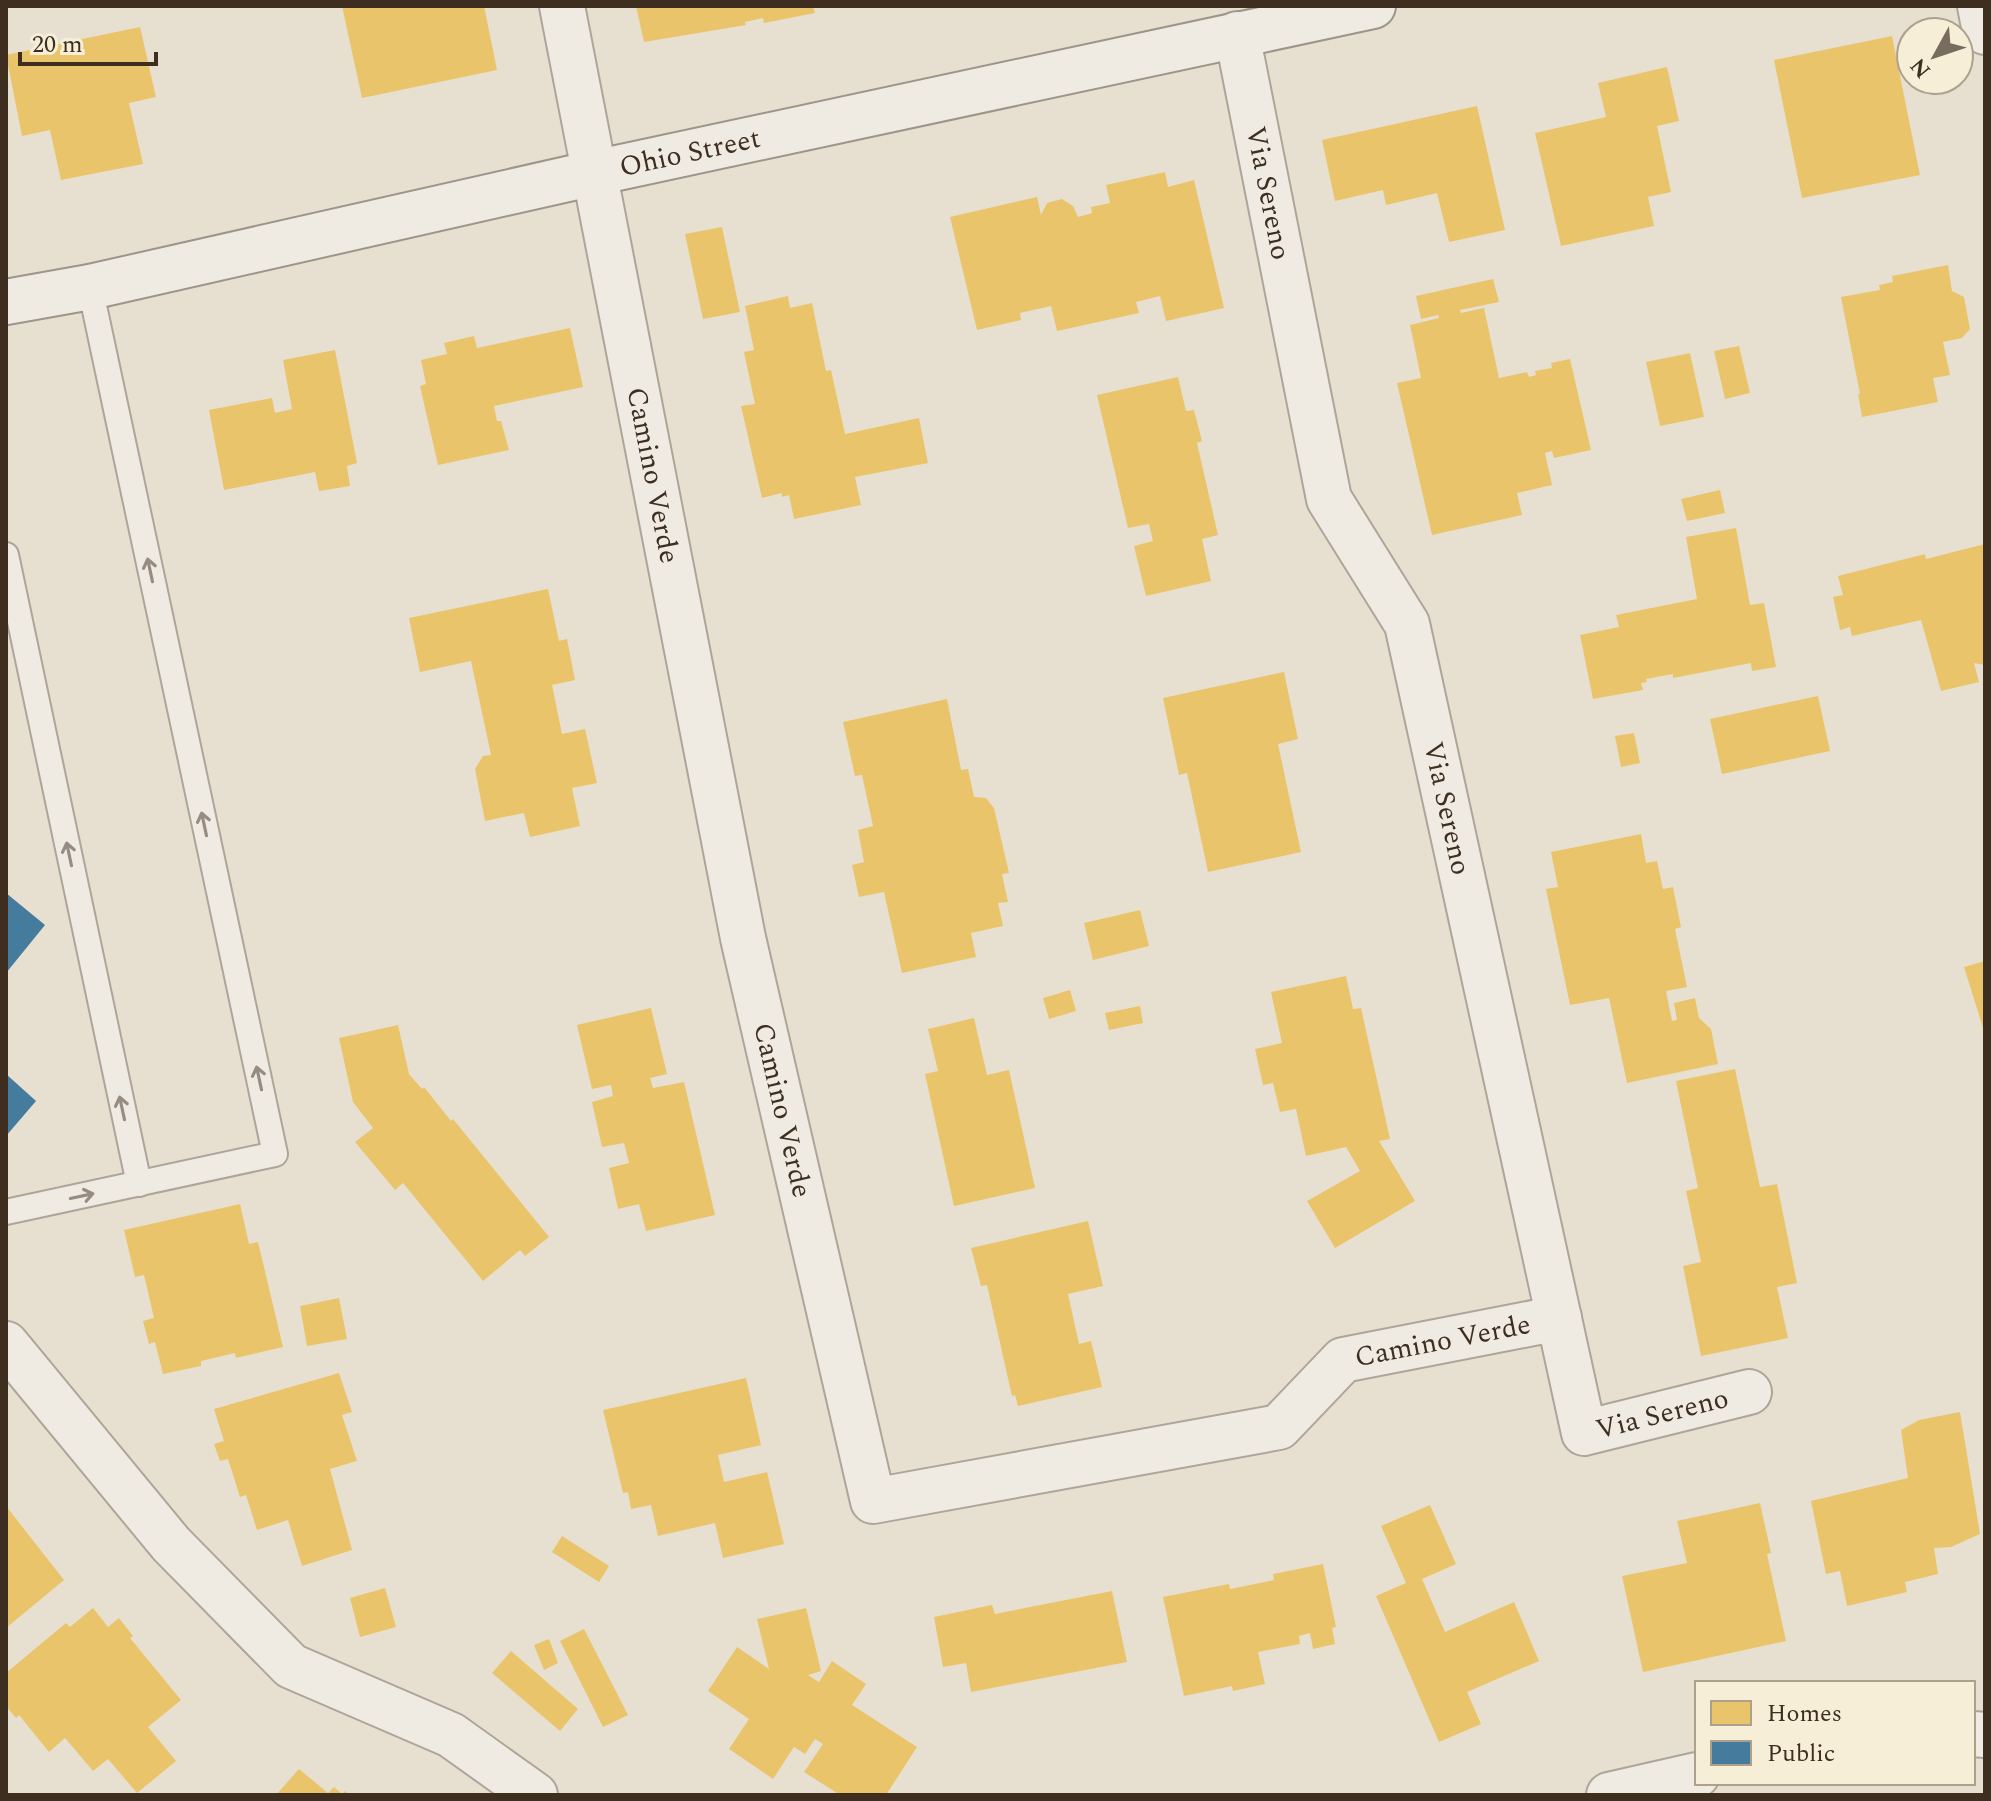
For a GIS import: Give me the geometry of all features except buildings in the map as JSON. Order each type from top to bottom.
[{"type":"street","name":"Camino Verde","points":[[562,6],[743,938],[873,1501],[1279,1427],[1343,1360],[1559,1318]]},
{"type":"street","name":"Ohio Street","points":[[6,302],[90,287],[594,173],[1373,6]]},
{"type":"street","points":[[1980,6],[1985,32]]},
{"type":"street","name":"Via Sereno","points":[[1237,34],[1329,499],[1407,624],[1584,1433],[1749,1392]]},
{"type":"street","points":[[6,1344],[171,1544],[291,1666],[451,1735],[535,1795]]},
{"type":"street","points":[[1609,1795],[1695,1775]]},
{"type":"lane","points":[[6,1212],[275,1154],[90,287]]},
{"type":"lane","points":[[6,555],[139,1184]]}]
